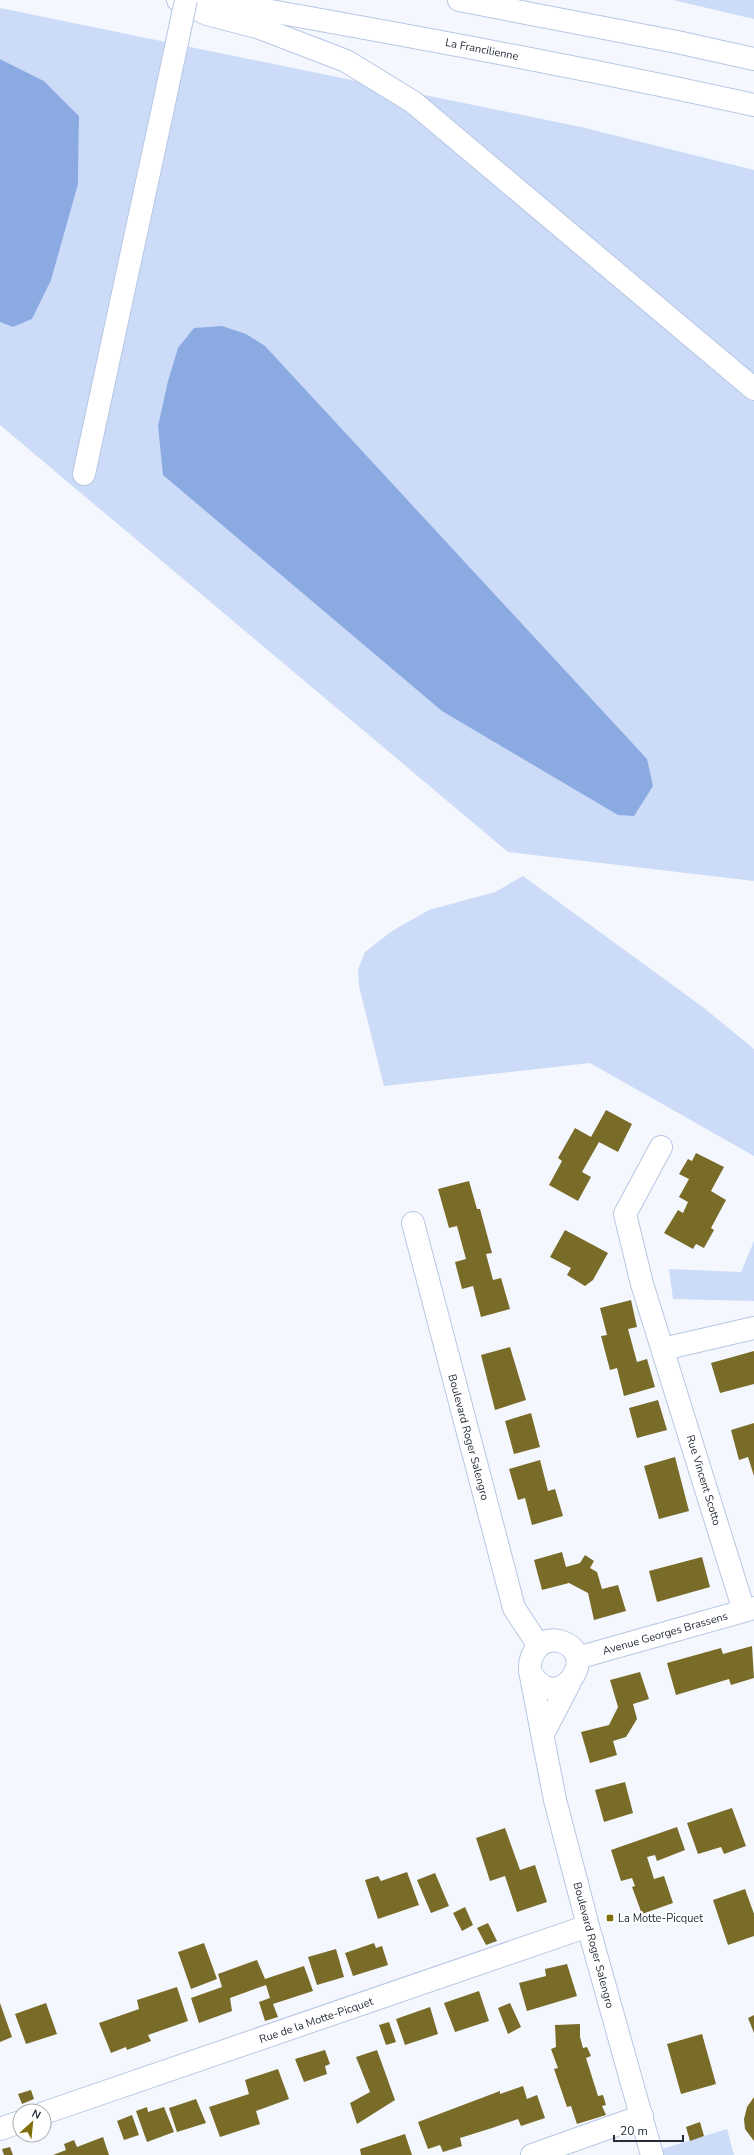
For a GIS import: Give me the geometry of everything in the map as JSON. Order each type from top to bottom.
[{"type":"main road","points":[[178,0],[207,14],[260,28],[346,61],[413,102],[754,389]]},
{"type":"main road","points":[[84,474],[186,0]]},
{"type":"main road","name":"La Francilienne","points":[[208,0],[400,33],[662,85],[754,105]]},
{"type":"main road","points":[[459,0],[677,42],[754,59]]},
{"type":"main road","name":"Rue Vincent Scotto","points":[[661,1147],[625,1214],[642,1284],[749,1610]]},
{"type":"main road","name":"Boulevard Roger Salengro","points":[[413,1222],[514,1608],[539,1646]]},
{"type":"main road","points":[[663,1348],[754,1328]]},
{"type":"main road","name":"Avenue Georges Brassens","points":[[577,1658],[749,1610]]},
{"type":"main road","points":[[543,1734],[578,1668],[577,1658],[573,1650],[566,1644],[557,1641],[547,1642],[539,1646],[533,1653],[530,1662],[530,1671],[535,1679],[542,1686],[551,1688],[560,1688],[569,1684]]},
{"type":"main road","name":"Boulevard Roger Salengro","points":[[530,1671],[555,1800],[588,1926],[652,2155]]},
{"type":"main road","name":"Rue de la Motte-Picquet","points":[[52,2111],[588,1926]]},
{"type":"main road","points":[[532,2155],[642,2116]]},
{"type":"main road","points":[[0,2129],[12,2125]]},
{"type":"shaded area","points":[[673,0],[754,0],[754,19]]},
{"type":"shaded area","points":[[0,8],[581,127],[754,170],[754,881],[508,852],[0,425],[0,322],[13,327],[32,319],[78,184],[79,116],[44,81],[0,59]]},
{"type":"shaded area","points":[[523,876],[704,1008],[754,1049],[754,1156],[590,1063],[384,1086],[359,986],[358,969],[365,952],[392,931],[429,910],[495,892]]},
{"type":"shaded area","points":[[754,1241],[754,1301],[673,1299],[669,1269],[741,1272]]},
{"type":"shaded area","points":[[727,2129],[734,2155],[664,2155],[662,2149]]},
{"type":"water","points":[[0,59],[44,81],[79,116],[78,184],[51,280],[32,319],[13,327],[0,322]]},
{"type":"water","points":[[222,326],[246,334],[265,346],[647,759],[653,786],[634,816],[618,815],[442,711],[163,475],[158,426],[168,381],[178,348],[194,328]]},
{"type":"building","points":[[606,1110],[632,1124],[618,1152],[599,1142],[582,1172],[591,1177],[578,1201],[549,1185],[562,1161],[558,1158],[575,1128],[591,1137]]},
{"type":"building","points":[[696,1153],[724,1167],[711,1191],[726,1200],[711,1228],[714,1230],[704,1248],[696,1244],[693,1249],[664,1233],[678,1210],[683,1213],[688,1202],[679,1197],[689,1179],[679,1174],[688,1159],[692,1161]]},
{"type":"building","points":[[469,1181],[477,1209],[480,1209],[492,1253],[486,1254],[493,1280],[501,1278],[510,1309],[481,1317],[473,1286],[462,1289],[455,1262],[466,1259],[457,1226],[449,1228],[438,1189]]},
{"type":"building","points":[[565,1230],[608,1253],[593,1280],[585,1286],[567,1275],[571,1268],[550,1257]]},
{"type":"building","points":[[631,1300],[637,1327],[628,1329],[637,1362],[647,1359],[655,1387],[624,1396],[617,1368],[610,1370],[601,1336],[607,1335],[600,1308]]},
{"type":"building","points":[[510,1347],[526,1400],[495,1410],[481,1355]]},
{"type":"building","points":[[754,1351],[754,1384],[720,1393],[711,1363]]},
{"type":"building","points":[[658,1400],[667,1430],[637,1438],[629,1408]]},
{"type":"building","points":[[531,1413],[540,1447],[514,1454],[505,1421]]},
{"type":"building","points":[[754,1423],[754,1476],[748,1457],[739,1460],[731,1430]]},
{"type":"building","points":[[675,1457],[689,1511],[659,1519],[644,1466]]},
{"type":"building","points":[[540,1460],[548,1491],[555,1489],[563,1516],[532,1525],[525,1498],[518,1500],[509,1469]]},
{"type":"building","points":[[562,1552],[566,1567],[580,1563],[585,1555],[594,1561],[590,1568],[597,1572],[602,1589],[618,1585],[626,1611],[594,1620],[588,1593],[569,1583],[542,1590],[534,1560]]},
{"type":"building","points":[[702,1557],[710,1587],[657,1602],[649,1571]]},
{"type":"building","points":[[752,1646],[754,1678],[731,1685],[729,1679],[676,1695],[667,1663],[721,1648],[723,1654]]},
{"type":"building","points":[[640,1672],[649,1699],[633,1704],[637,1719],[626,1737],[613,1741],[617,1755],[590,1763],[581,1732],[609,1725],[618,1707],[610,1680]]},
{"type":"building","points":[[625,1782],[633,1813],[604,1822],[595,1790]]},
{"type":"building","points":[[732,1808],[746,1846],[724,1854],[721,1847],[698,1854],[687,1823]]},
{"type":"building","points":[[677,1827],[685,1850],[657,1861],[655,1855],[647,1857],[654,1879],[664,1876],[673,1903],[642,1914],[632,1887],[635,1886],[632,1878],[621,1881],[611,1850]]},
{"type":"building","points":[[505,1828],[520,1870],[535,1865],[547,1902],[517,1912],[505,1876],[490,1881],[476,1838]]},
{"type":"building","points":[[407,1872],[419,1905],[378,1919],[365,1880],[378,1876],[381,1881]]},
{"type":"building","points":[[435,1873],[449,1906],[431,1913],[417,1880]]},
{"type":"building","points":[[745,1889],[754,1914],[754,1936],[728,1945],[713,1900]]},
{"type":"building","points":[[465,1907],[473,1925],[462,1931],[453,1913]]},
{"type":"building","points":[[488,1923],[497,1941],[486,1945],[477,1928]]},
{"type":"building","points":[[204,1943],[217,1979],[191,1989],[178,1952]]},
{"type":"building","points":[[374,1943],[376,1948],[382,1946],[388,1965],[353,1976],[345,1953]]},
{"type":"building","points":[[336,1949],[344,1977],[317,1985],[308,1957]]},
{"type":"building","points":[[257,1960],[265,1979],[304,1966],[313,1991],[273,2004],[278,2017],[265,2021],[259,2002],[270,1998],[266,1985],[230,1998],[232,2011],[199,2023],[191,1998],[222,1987],[218,1974]]},
{"type":"building","points":[[567,1964],[577,1996],[527,2011],[519,1983],[546,1976],[545,1969]]},
{"type":"building","points":[[177,1987],[188,2021],[148,2035],[151,2041],[127,2050],[126,2047],[111,2053],[99,2023],[139,2009],[137,2000]]},
{"type":"building","points":[[479,1991],[489,2021],[455,2032],[444,2003]]},
{"type":"building","points":[[0,2003],[12,2037],[0,2042]]},
{"type":"building","points":[[46,2003],[57,2034],[26,2044],[15,2014]]},
{"type":"building","points":[[510,2003],[521,2027],[508,2034],[498,2008]]},
{"type":"building","points":[[430,2007],[438,2034],[405,2045],[396,2019]]},
{"type":"building","points":[[754,2015],[754,2033],[748,2018]]},
{"type":"building","points":[[389,2022],[396,2042],[386,2045],[379,2025]]},
{"type":"building","points":[[580,2024],[580,2037],[583,2048],[587,2047],[591,2056],[586,2058],[598,2096],[603,2095],[606,2105],[602,2106],[606,2115],[577,2124],[571,2106],[567,2107],[554,2069],[558,2068],[551,2049],[556,2047],[555,2025]]},
{"type":"building","points":[[702,2034],[716,2084],[681,2094],[667,2044]]},
{"type":"building","points":[[325,2050],[330,2064],[325,2066],[327,2074],[304,2082],[295,2059]]},
{"type":"building","points":[[377,2050],[395,2100],[357,2124],[350,2103],[370,2092],[356,2057]]},
{"type":"building","points":[[278,2069],[289,2099],[256,2111],[260,2124],[220,2137],[209,2107],[249,2094],[245,2080]]},
{"type":"building","points":[[523,2086],[527,2099],[537,2095],[545,2118],[521,2126],[518,2119],[460,2138],[462,2146],[443,2152],[440,2145],[428,2149],[418,2122],[500,2091],[500,2094]]},
{"type":"building","points":[[31,2090],[34,2099],[22,2103],[18,2094]]},
{"type":"building","points":[[754,2097],[754,2141],[745,2129],[744,2119],[747,2107]]},
{"type":"building","points":[[196,2099],[206,2123],[177,2132],[169,2108]]},
{"type":"building","points":[[147,2107],[148,2112],[164,2107],[174,2132],[147,2142],[136,2111]]},
{"type":"building","points":[[132,2115],[139,2135],[124,2140],[117,2121]]},
{"type":"building","points":[[700,2122],[704,2136],[690,2141],[686,2127]]},
{"type":"building","points":[[405,2134],[412,2155],[361,2155],[360,2149]]},
{"type":"building","points":[[103,2137],[109,2155],[53,2155],[66,2150],[64,2144],[74,2140],[77,2147]]},
{"type":"building","points":[[10,2147],[13,2155],[4,2155],[2,2149]]},
{"type":"place","name":"La Motte-Picquet","points":[[610,1918]]}]
